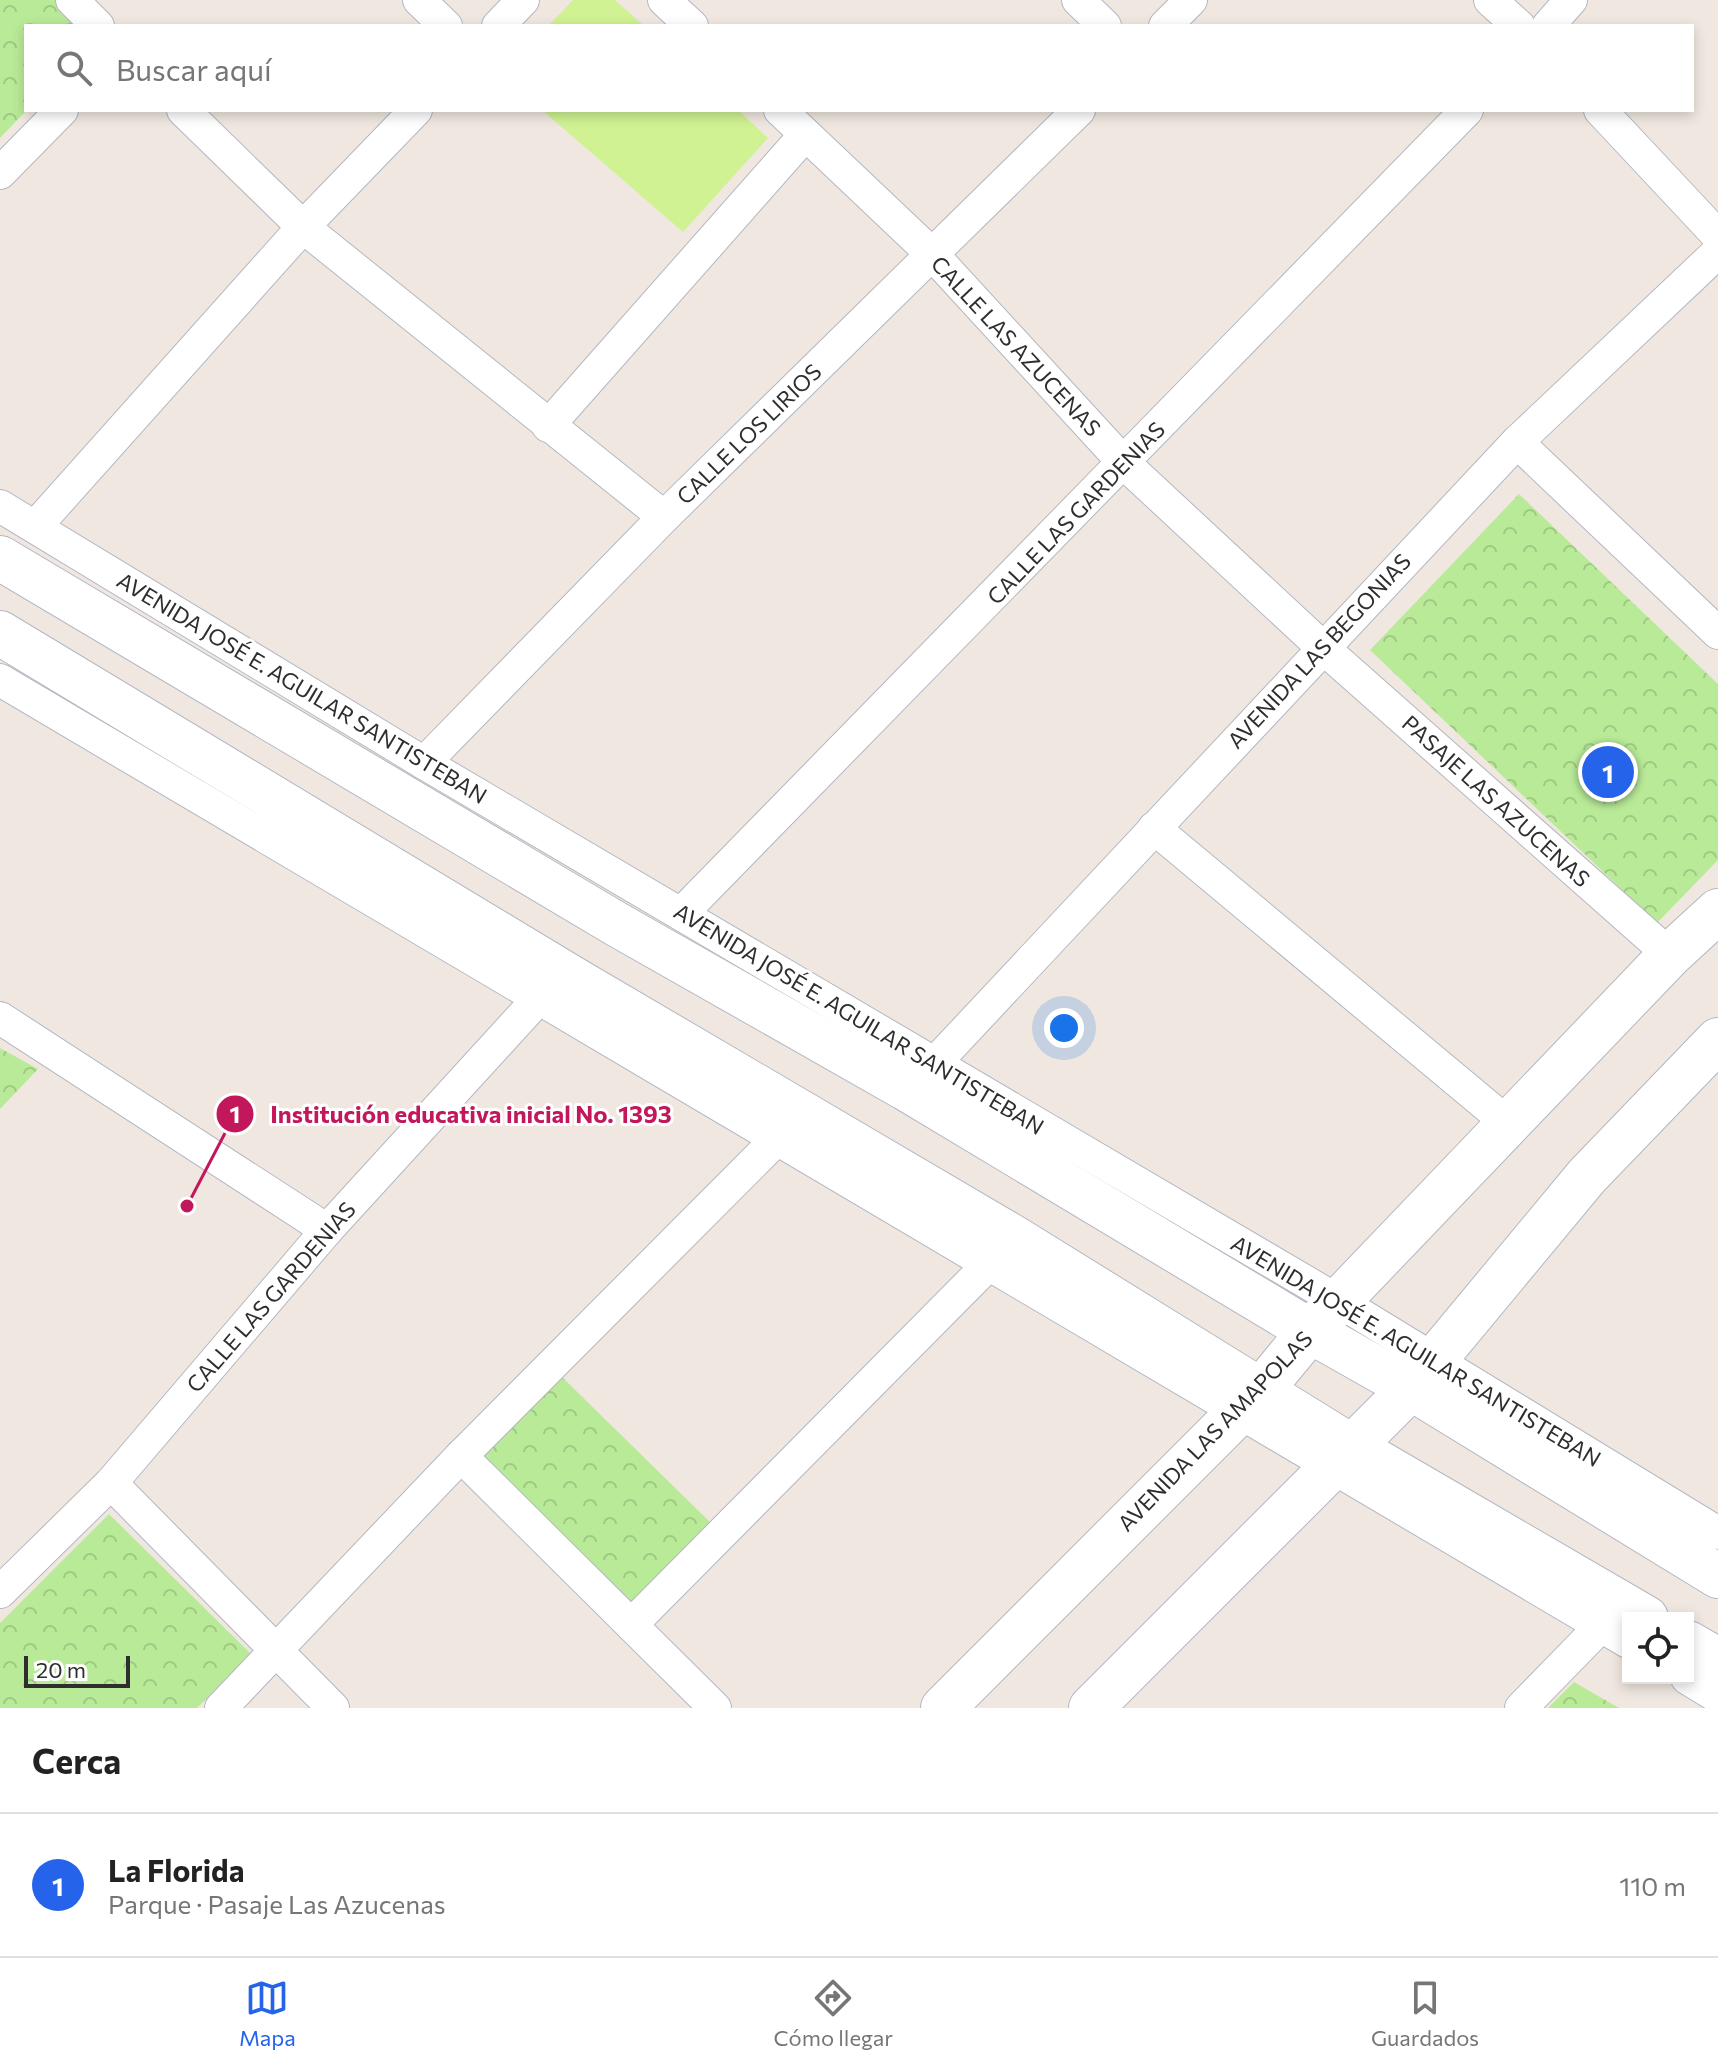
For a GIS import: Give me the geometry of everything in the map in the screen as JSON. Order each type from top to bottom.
[{"type":"main road","name":"AVENIDA JOSÉ E. AGUILAR SANTISTEBAN","points":[[0,558],[618,925],[905,1088],[1325,1317],[1422,1374],[1718,1576]]},
{"type":"main road","points":[[0,633],[1342,1458],[1635,1612]]},
{"type":"main road","name":"AVENIDA LAS AMAPOLAS","points":[[943,1708],[1250,1400],[1325,1317],[1670,955],[1718,911]]},
{"type":"main road","points":[[1091,1708],[1422,1374],[1587,1176],[1718,1040]]},
{"type":"main road","points":[[1694,1646],[1718,1660]]},
{"type":"street","points":[[72,0],[96,24]]},
{"type":"street","points":[[419,0],[444,24]]},
{"type":"street","points":[[500,24],[523,0]]},
{"type":"street","points":[[664,0],[690,24]]},
{"type":"street","points":[[1078,0],[1103,24]]},
{"type":"street","points":[[1167,24],[1191,0]]},
{"type":"street","points":[[1490,0],[1517,24]]},
{"type":"street","points":[[1550,24],[1571,0]]},
{"type":"street","points":[[0,173],[60,112]]},
{"type":"street","points":[[185,112],[303,227],[664,517]]},
{"type":"street","points":[[35,527],[303,227],[414,112]]},
{"type":"street","name":"CALLE LAS AZUCENAS","points":[[782,112],[932,254],[1125,464],[1322,647]]},
{"type":"street","name":"CALLE LOS LIRIOS","points":[[424,763],[664,517],[1077,112]]},
{"type":"street","name":"CALLE LAS GARDENIAS","points":[[682,913],[1125,464],[1465,112]]},
{"type":"street","points":[[1602,112],[1718,236]]},
{"type":"street","points":[[548,426],[805,135]]},
{"type":"street","name":"AVENIDA LAS BEGONIAS","points":[[934,1064],[1517,442],[1718,252]]},
{"type":"street","points":[[1517,442],[1718,633]]},
{"type":"street","name":"AVENIDA JOSÉ E. AGUILAR SANTISTEBAN","points":[[0,506],[424,763],[934,1064],[1325,1317]]},
{"type":"street","name":"PASAJE LAS AZUCENAS","points":[[1322,647],[1670,955]]},
{"type":"street","points":[[0,680],[775,1141],[989,1264],[1250,1400]]},
{"type":"street","points":[[1154,828],[1510,1125]]},
{"type":"street","name":"CALLE LAS GARDENIAS","points":[[0,1592],[111,1483],[327,1230],[539,998]]},
{"type":"street","points":[[0,1018],[327,1230]]},
{"type":"street","points":[[221,1708],[461,1456],[775,1141]]},
{"type":"street","points":[[631,1625],[989,1264]]},
{"type":"street","name":"AVENIDA JOSÉ E. AGUILAR SANTISTEBAN","points":[[1422,1374],[1713,1522]]},
{"type":"street","points":[[461,1456],[715,1708]]},
{"type":"street","points":[[1342,1458],[1615,1634],[1521,1708]]},
{"type":"street","points":[[111,1483],[333,1708]]},
{"type":"street","points":[[1694,1682],[1718,1697]]},
{"type":"green space","points":[[0,0],[56,0],[81,24],[24,24],[25,112],[0,138]]},
{"type":"green space","points":[[573,0],[615,0],[642,24],[550,24]]},
{"type":"green space","points":[[544,112],[740,112],[768,138],[683,232]]},
{"type":"green space","points":[[1519,494],[1718,684],[1718,860],[1657,923],[1370,650]]},
{"type":"green space","points":[[0,1048],[38,1069],[0,1109]]},
{"type":"green space","points":[[562,1377],[712,1524],[633,1604],[483,1457]]},
{"type":"green space","points":[[109,1514],[251,1654],[197,1708],[0,1708],[0,1623]]},
{"type":"green space","points":[[1574,1682],[1619,1708],[1548,1708]]},
{"type":"place","name":"La Florida","points":[[1608,772]]},
{"type":"place","name":"Institución educativa inicial No. 1393","points":[[187,1206]]}]
